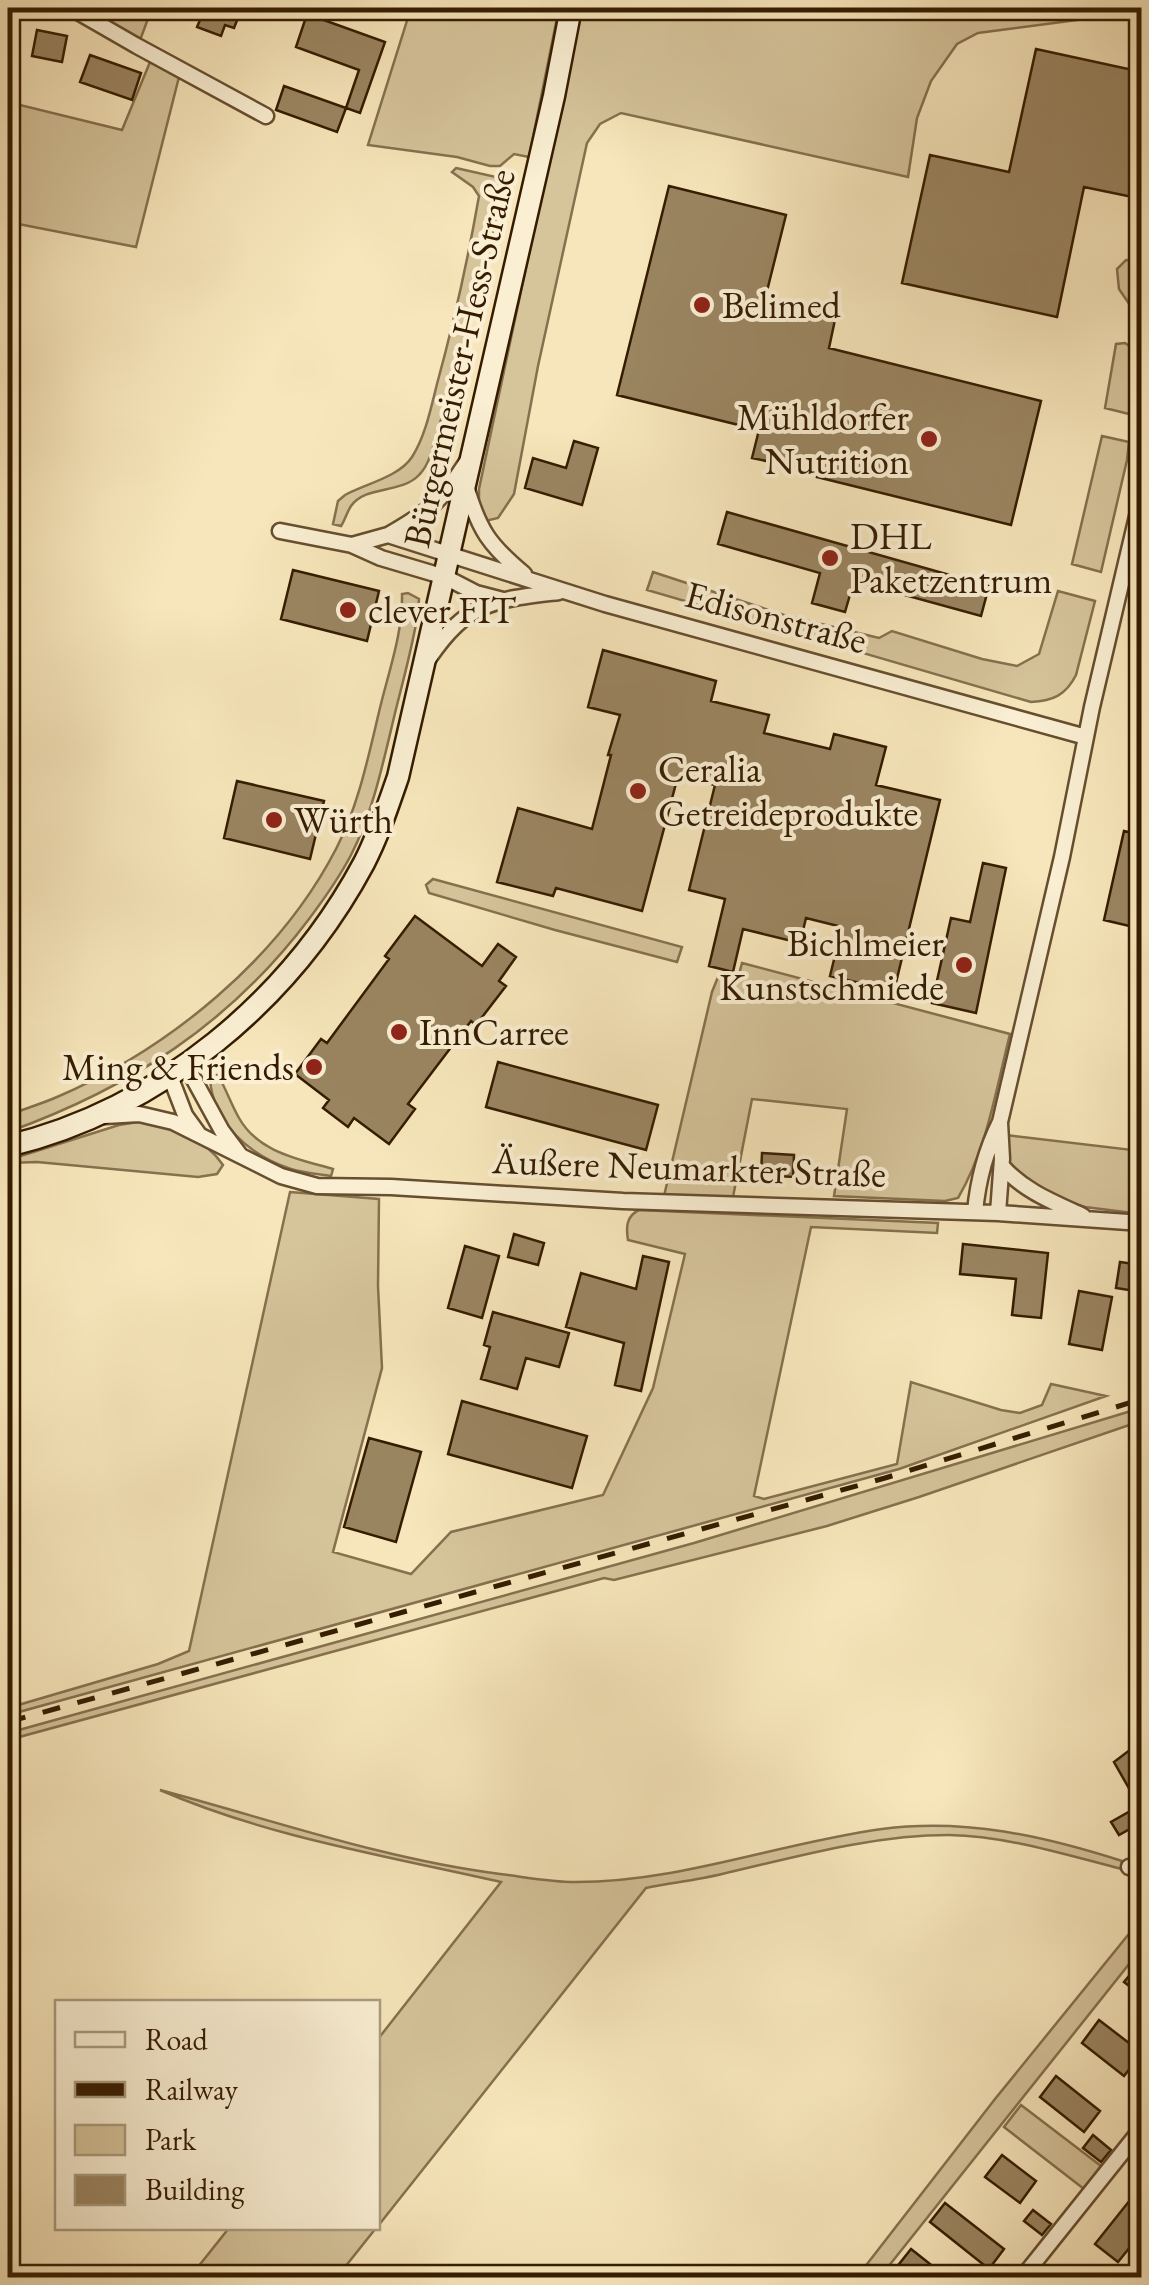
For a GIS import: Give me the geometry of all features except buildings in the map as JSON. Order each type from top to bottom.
[{"type":"main road","name":"Bürgermeister-Hess-Straße","points":[[178,1070],[252,1010],[299,960],[341,902],[382,825],[398,778],[425,665],[571,8]]},
{"type":"main road","name":"Äußere Neumarkter Straße","points":[[8,1146],[94,1118],[178,1070]]},
{"type":"street","points":[[71,8],[266,116]]},
{"type":"street","points":[[352,545],[388,535],[419,518],[447,492],[472,454]]},
{"type":"street","points":[[465,484],[476,520],[496,550],[532,581]]},
{"type":"street","points":[[975,1212],[982,1164],[1000,1122],[1062,857],[1142,495]]},
{"type":"street","points":[[280,531],[352,545],[503,600]]},
{"type":"street","name":"Edisonstraße","points":[[388,535],[564,591],[1086,737]]},
{"type":"street","points":[[425,665],[446,634],[485,604],[564,591]]},
{"type":"street","points":[[178,1070],[185,1114],[200,1136]]},
{"type":"street","name":"Äußere Neumarkter Straße","points":[[178,1070],[241,1155]]},
{"type":"street","name":"Äußere Neumarkter Straße","points":[[94,1118],[127,1114],[173,1122],[281,1176],[316,1186],[975,1212],[1142,1223]]},
{"type":"street","points":[[998,1214],[1000,1122]]},
{"type":"street","points":[[1002,1162],[1016,1181],[1029,1190],[1093,1220]]},
{"type":"street","points":[[1022,2278],[1142,2128]]},
{"type":"green space","points":[[81,8],[152,8],[139,43]]},
{"type":"green space","points":[[411,8],[559,8],[529,157],[514,154],[500,166],[490,166],[457,157],[368,145]]},
{"type":"green space","points":[[581,8],[1141,8],[1141,20],[1100,17],[978,33],[957,44],[931,81],[917,118],[908,177],[621,113],[600,124],[587,143],[514,494],[498,518],[485,521],[479,489]]},
{"type":"green space","points":[[150,62],[179,77],[136,247],[8,222],[8,102],[122,130]]},
{"type":"green space","points":[[456,168],[496,177],[501,190],[474,309],[432,452],[412,481],[357,499],[341,526],[333,524],[338,501],[406,464],[424,431],[455,314],[479,196],[452,172]]},
{"type":"green space","points":[[1126,260],[1141,261],[1141,307],[1130,305],[1119,289],[1117,269]]},
{"type":"green space","points":[[1125,343],[1141,354],[1141,384],[1133,415],[1105,408],[1116,344]]},
{"type":"green space","points":[[1102,436],[1129,442],[1101,572],[1072,564]]},
{"type":"green space","points":[[653,572],[784,615],[879,638],[892,631],[1017,666],[1039,654],[1058,591],[1095,601],[1072,682],[1058,696],[1031,702],[647,590]]},
{"type":"green space","points":[[402,594],[419,599],[418,612],[378,784],[351,855],[315,911],[246,990],[175,1048],[95,1095],[8,1132],[8,1115],[99,1077],[179,1026],[252,963],[284,927],[336,849],[350,816],[394,653]]},
{"type":"green space","points":[[433,879],[682,947],[677,962],[555,930],[429,893],[426,885]]},
{"type":"green space","points":[[742,963],[1010,1034],[984,1139],[958,1198],[945,1201],[834,1196],[847,1109],[752,1099],[733,1197],[664,1196],[712,992],[718,977],[737,982]]},
{"type":"green space","points":[[218,1075],[239,1118],[257,1139],[280,1153],[333,1169],[331,1176],[291,1169],[249,1147],[218,1110],[210,1079]]},
{"type":"green space","points":[[144,1121],[188,1135],[208,1148],[223,1165],[217,1174],[198,1177],[37,1162],[8,1163],[119,1125]]},
{"type":"green space","points":[[1006,1135],[1141,1151],[1141,1214],[1085,1207],[1054,1197],[1015,1173],[1006,1156]]},
{"type":"green space","points":[[290,1192],[379,1199],[382,1368],[333,1552],[411,1574],[451,1532],[603,1495],[653,1388],[685,1254],[628,1240],[628,1223],[639,1210],[938,1223],[937,1233],[811,1227],[754,1496],[764,1499],[897,1464],[911,1382],[1020,1413],[1042,1405],[1051,1384],[1106,1396],[899,1469],[8,1715],[8,1708],[158,1664],[189,1651]]},
{"type":"green space","points":[[1141,1408],[1141,1421],[827,1526],[614,1580],[604,1578],[8,1740],[8,1733],[694,1543]]},
{"type":"green space","points":[[160,1790],[413,1859],[556,1881],[653,1876],[844,1835],[913,1826],[974,1828],[1034,1837],[1122,1861],[1122,1869],[993,1839],[920,1836],[834,1848],[646,1888],[380,2223],[380,2036],[501,1882],[285,1833]]},
{"type":"green space","points":[[1141,1919],[1141,1949],[880,2277],[857,2277],[995,2099]]},
{"type":"green space","points":[[1021,2105],[1101,2166],[1084,2189],[1004,2127]]},
{"type":"green space","points":[[227,2230],[374,2230],[337,2277],[190,2277]]},
{"type":"railway","points":[[8,1722],[885,1478],[1142,1399]]},
{"type":"place","name":"Belimed","points":[[702,305]]},
{"type":"place","name":"Mühldorfer Nutrition","points":[[929,439]]},
{"type":"place","name":"DHL Paketzentrum","points":[[830,558]]},
{"type":"place","name":"clever FIT","points":[[348,610]]},
{"type":"place","name":"Ceralia Getreideprodukte","points":[[638,791]]},
{"type":"place","name":"Würth","points":[[274,820]]},
{"type":"place","name":"Bichlmeier Kunstschmiede","points":[[964,965]]},
{"type":"place","name":"InnCarree","points":[[399,1032]]},
{"type":"place","name":"Ming & Friends","points":[[314,1067]]}]
